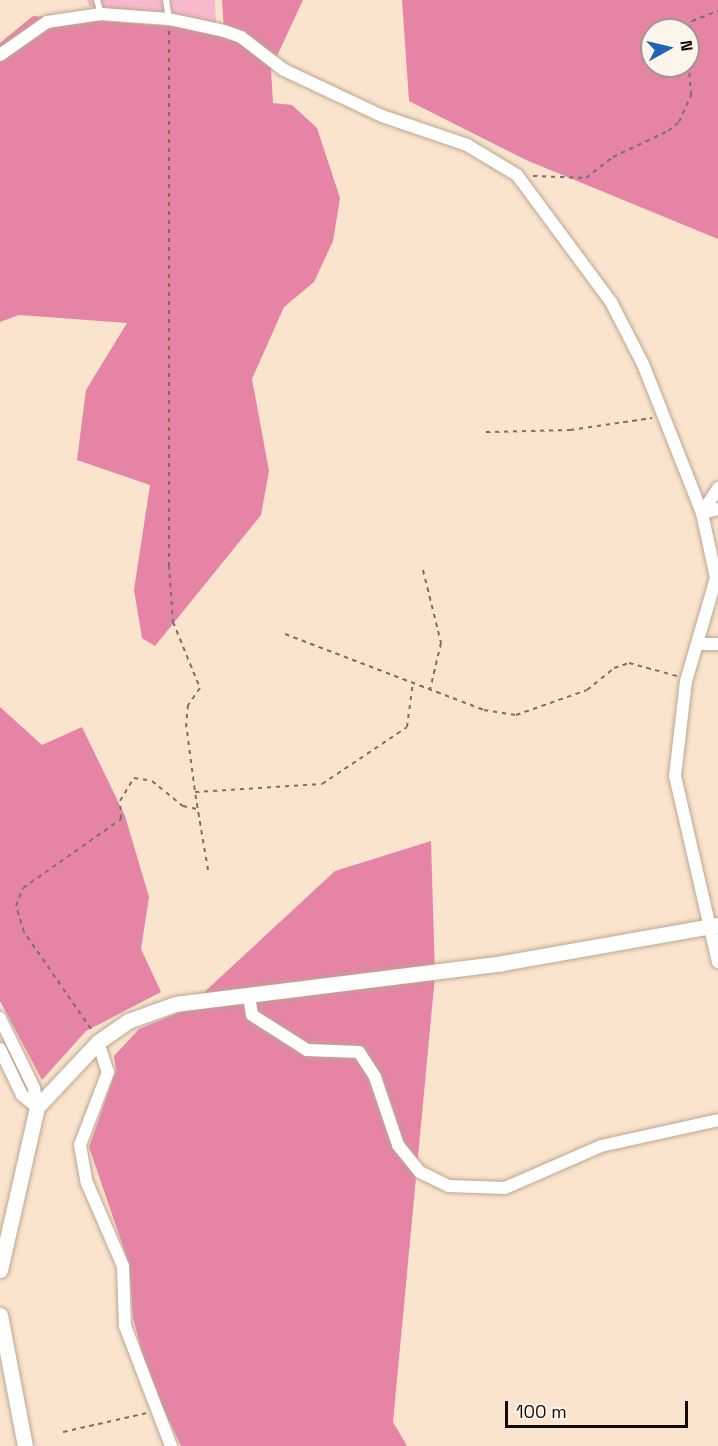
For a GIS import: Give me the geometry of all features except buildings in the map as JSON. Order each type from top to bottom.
[{"type":"street","points":[[0,55],[47,22],[101,14],[169,19],[241,37],[284,70],[382,116],[467,145],[517,175],[611,302],[643,364],[660,416],[683,456],[702,513],[716,578],[687,676],[675,776],[712,926],[718,962]]},
{"type":"street","points":[[702,513],[718,488]]},
{"type":"street","points":[[702,513],[718,509]]},
{"type":"street","points":[[697,644],[718,644]]},
{"type":"street","points":[[37,1107],[98,1042],[153,1010],[502,963],[712,926]]},
{"type":"street","points":[[249,996],[252,1015],[307,1050],[359,1052],[375,1077],[398,1145],[420,1172],[449,1186],[505,1188],[601,1146],[718,1120]]},
{"type":"street","points":[[0,1018],[34,1088],[37,1107],[0,1270]]},
{"type":"street","points":[[98,1042],[108,1072],[80,1145],[87,1183],[123,1266],[128,1337],[142,1382],[162,1410],[171,1446]]},
{"type":"street","points":[[0,1049],[22,1095],[37,1107]]},
{"type":"street","points":[[0,1315],[25,1446]]},
{"type":"lane","points":[[97,0],[101,14]]},
{"type":"lane","points":[[166,0],[169,19]]},
{"type":"path","points":[[700,18],[718,11]]},
{"type":"path","points":[[169,19],[169,565],[172,622],[200,687],[188,705],[186,723],[197,810],[208,870]]},
{"type":"path","points":[[517,175],[586,177],[614,157],[668,131],[679,122],[691,95],[690,78]]},
{"type":"path","points":[[486,432],[570,430],[660,416]]},
{"type":"path","points":[[423,570],[441,643],[430,689]]},
{"type":"path","points":[[285,634],[430,689],[516,715],[587,690],[614,668],[629,663],[687,676]]},
{"type":"path","points":[[195,792],[322,784],[407,728],[413,681]]},
{"type":"path","points":[[98,1042],[76,999],[24,932],[16,906],[23,888],[121,819],[120,801],[134,778],[152,781],[183,806],[197,810]]},
{"type":"path","points":[[63,1432],[162,1410]]},
{"type":"shaded area","points":[[87,0],[215,0],[216,23],[89,6]]},
{"type":"shaded area","points":[[222,0],[303,0],[271,69],[273,103],[292,105],[317,128],[340,198],[333,241],[314,282],[284,307],[252,379],[269,471],[261,515],[155,646],[142,638],[134,590],[150,485],[77,460],[86,390],[127,323],[19,315],[0,322],[0,43],[33,16],[224,30]]},
{"type":"shaded area","points":[[402,0],[718,0],[718,239],[526,160],[409,101]]},
{"type":"shaded area","points":[[0,707],[42,745],[82,727],[125,816],[149,897],[141,949],[161,992],[86,1031],[42,1080],[0,1001]]},
{"type":"shaded area","points":[[431,841],[435,976],[393,1422],[407,1446],[181,1446],[149,1379],[133,1318],[129,1264],[89,1147],[116,1070],[114,1056],[139,1029],[185,1010],[335,871]]}]
